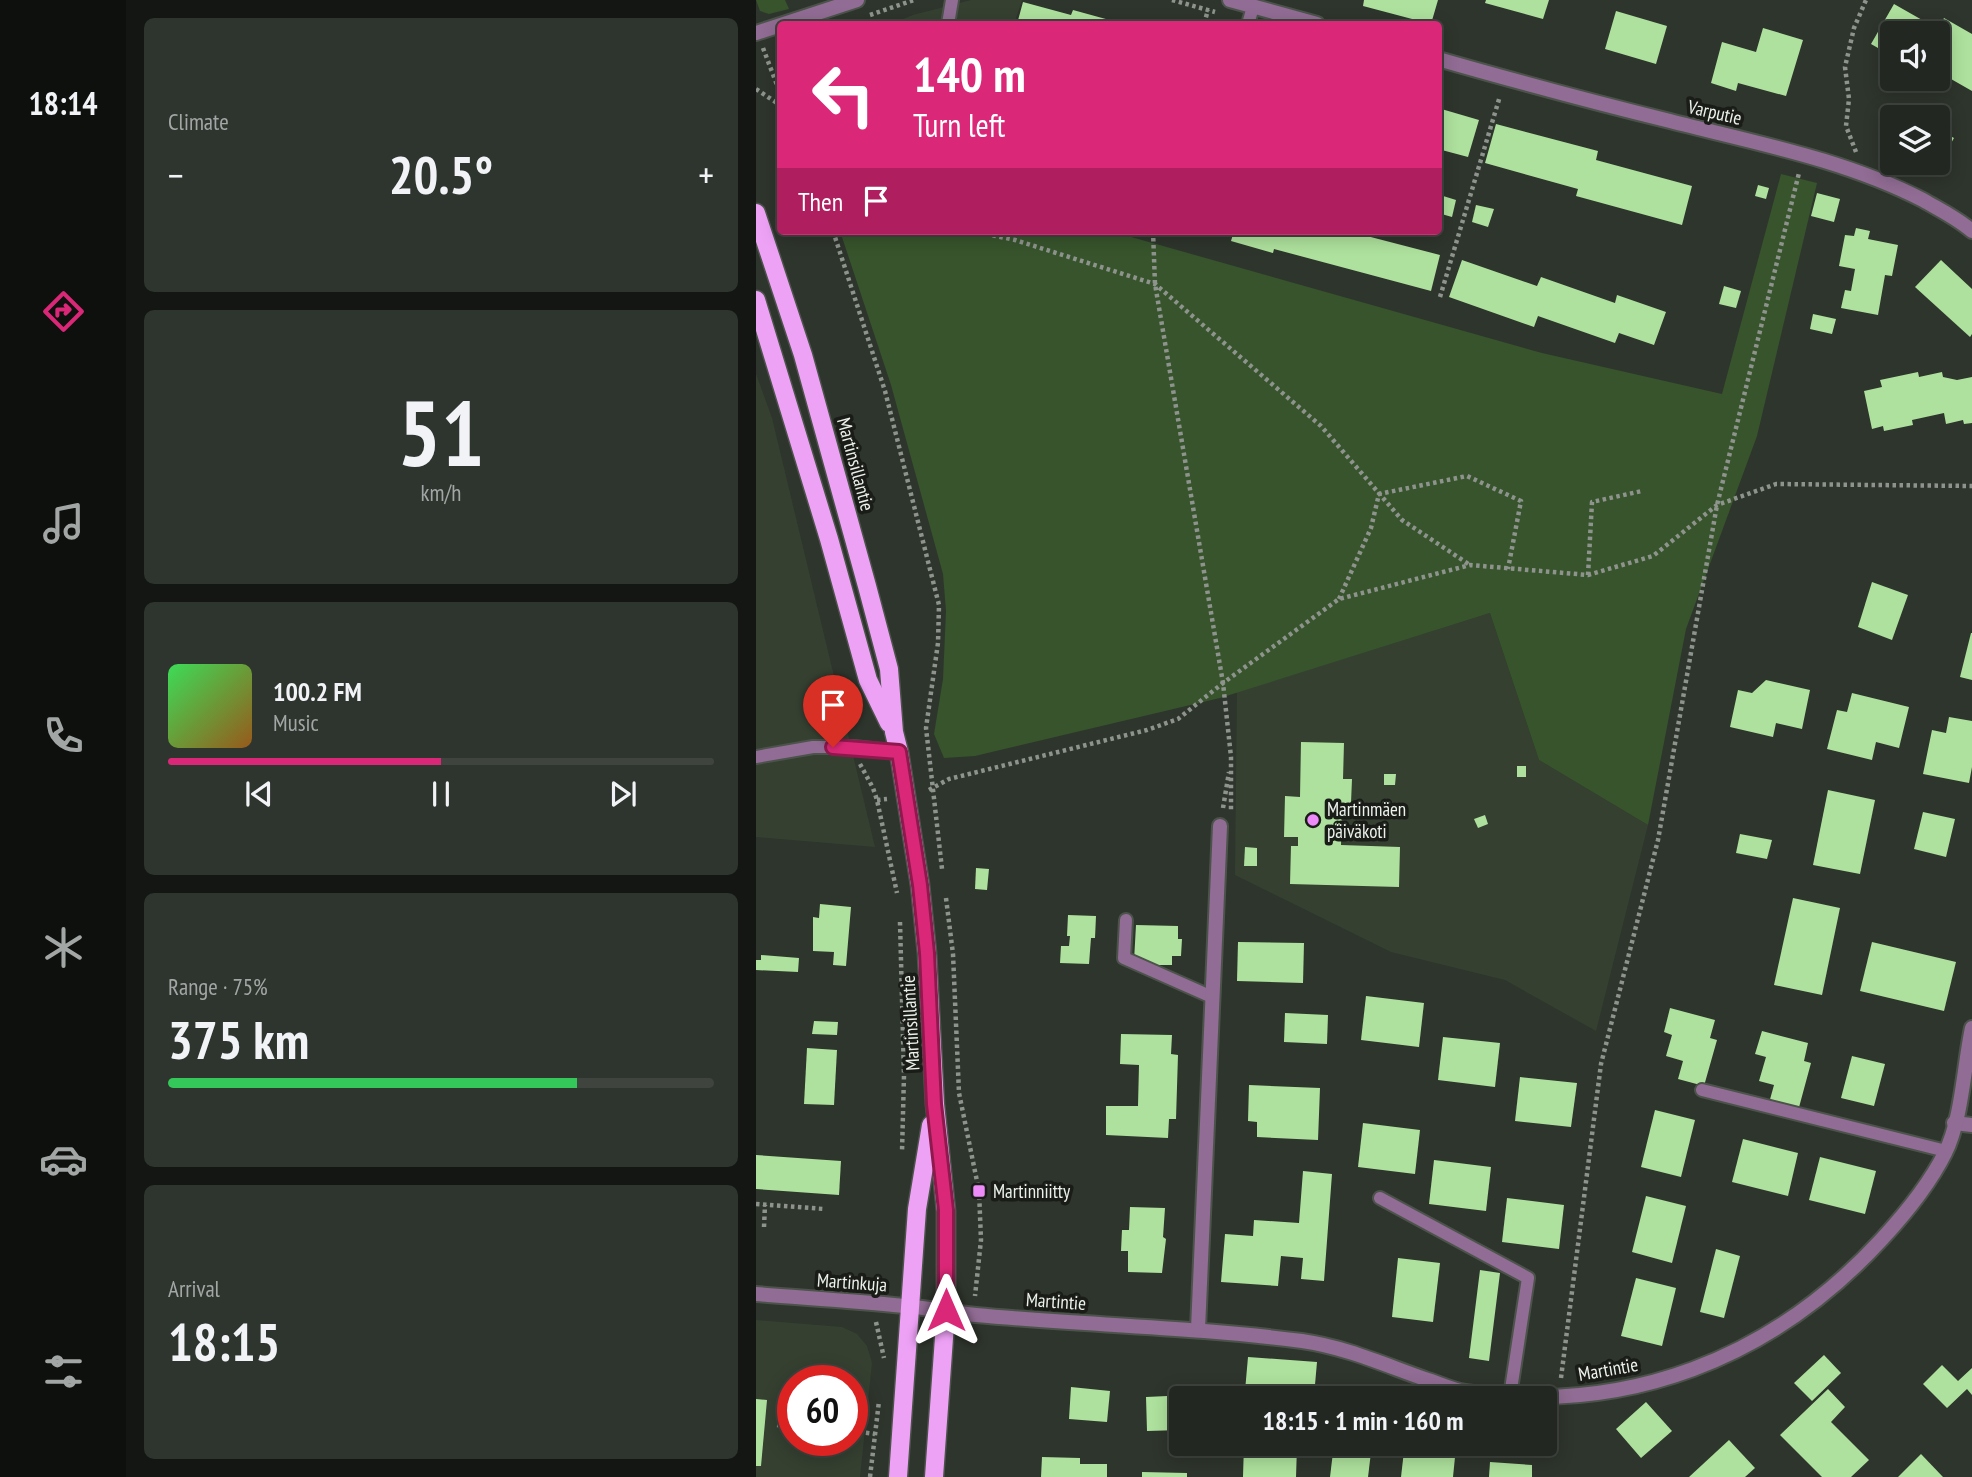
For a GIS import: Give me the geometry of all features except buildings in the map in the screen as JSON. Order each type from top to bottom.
[{"type":"main road","name":"Martinsillantie","points":[[756,213],[803,355],[889,669],[894,732],[920,885],[927,953],[934,1104],[946,1210],[946,1310],[934,1477]]},
{"type":"main road","name":"Martinsillantie","points":[[756,300],[829,539],[868,680],[894,732]]},
{"type":"main road","name":"Martinsillantie","points":[[898,1477],[917,1209],[934,1104]]},
{"type":"street","points":[[792,21],[856,0]]},
{"type":"street","points":[[1230,0],[1306,21]]},
{"type":"street","points":[[756,33],[777,26]]},
{"type":"street","name":"Varputie","points":[[1442,60],[1857,171],[1897,187],[1959,219],[1972,231]]},
{"type":"street","points":[[1198,1329],[1220,826]]},
{"type":"street","name":"Martintie","points":[[1557,1396],[1618,1389],[1685,1373],[1719,1360],[1769,1334],[1809,1307],[1861,1261],[1912,1205],[1946,1152],[1972,1028]]},
{"type":"street","points":[[1954,1123],[1972,1125]]},
{"type":"street","name":"Martinkuja","points":[[756,1294],[946,1310]]},
{"type":"street","name":"Martintie","points":[[946,1310],[972,1315],[1198,1329],[1330,1346],[1446,1386]]},
{"type":"lane","points":[[948,21],[952,0]]},
{"type":"lane","points":[[1249,21],[1253,6]]},
{"type":"lane","points":[[756,757],[813,747],[854,747],[899,752]]},
{"type":"lane","points":[[1126,920],[1124,958],[1212,997]]},
{"type":"lane","points":[[1702,1090],[1946,1152]]},
{"type":"lane","points":[[1380,1198],[1528,1278],[1512,1386]]},
{"type":"path","points":[[866,16],[914,0]]},
{"type":"path","points":[[1857,171],[1857,153],[1846,126],[1849,99],[1844,67],[1854,28],[1866,0]]},
{"type":"path","points":[[1205,21],[1208,10]]},
{"type":"path","points":[[765,51],[777,85]]},
{"type":"path","points":[[756,89],[777,103]]},
{"type":"path","points":[[1440,297],[1502,90]]},
{"type":"path","points":[[1563,1396],[1561,1381],[1601,1064],[1658,839],[1717,505],[1804,155]]},
{"type":"path","points":[[991,235],[1155,284],[1321,426],[1402,520],[1469,565]]},
{"type":"path","points":[[1153,235],[1155,284],[1223,682],[1231,757],[1220,826]]},
{"type":"path","points":[[1379,494],[1467,476],[1521,501],[1508,569]]},
{"type":"path","points":[[932,789],[949,779],[1147,730],[1178,719],[1223,682],[1339,598],[1469,565],[1588,575],[1653,556],[1717,505],[1776,484],[1972,486]]},
{"type":"path","points":[[1588,575],[1592,502],[1642,491]]},
{"type":"path","points":[[1339,598],[1371,528],[1379,494]]},
{"type":"path","points":[[854,747],[877,800],[898,904]]},
{"type":"path","points":[[900,915],[904,1075],[902,1159]]},
{"type":"path","points":[[756,1204],[824,1209]]},
{"type":"path","points":[[764,1227],[765,1205]]},
{"type":"path","points":[[975,1293],[983,1296]]},
{"type":"path","points":[[878,1303],[876,1320],[884,1361]]},
{"type":"path","points":[[1549,1381],[1573,1380]]},
{"type":"path","points":[[870,1477],[880,1394]]},
{"type":"path","points":[[868,1433],[875,1434]]},
{"type":"shaded area","points":[[971,0],[1022,0],[1015,21],[898,21]]},
{"type":"shaded area","points":[[756,374],[772,418],[875,847],[756,837]]},
{"type":"shaded area","points":[[1490,613],[1539,760],[1648,825],[1596,1031],[1505,980],[1391,952],[1235,875],[1237,692]]},
{"type":"shaded area","points":[[756,1320],[842,1327],[857,1334],[867,1346],[872,1363],[868,1401],[868,1365],[777,1365],[777,1456],[862,1456],[860,1477],[756,1477]]},
{"type":"green space","points":[[756,0],[785,0],[789,9],[769,14],[760,11]]},
{"type":"green space","points":[[1781,174],[1817,183],[1757,436],[1686,629],[1648,825],[1539,760],[1490,613],[1220,698],[975,756],[944,758],[934,734],[943,679],[946,611],[943,574],[891,385],[841,235],[1124,235],[1542,353],[1722,394]]},
{"type":"place","name":"Martinmäen päiväkoti","points":[[1313,820]]},
{"type":"place","name":"Martinniitty","points":[[979,1191]]},
{"type":"route","points":[[833,747],[899,752],[920,885],[927,953],[934,1104],[946,1210],[946,1310]]}]
